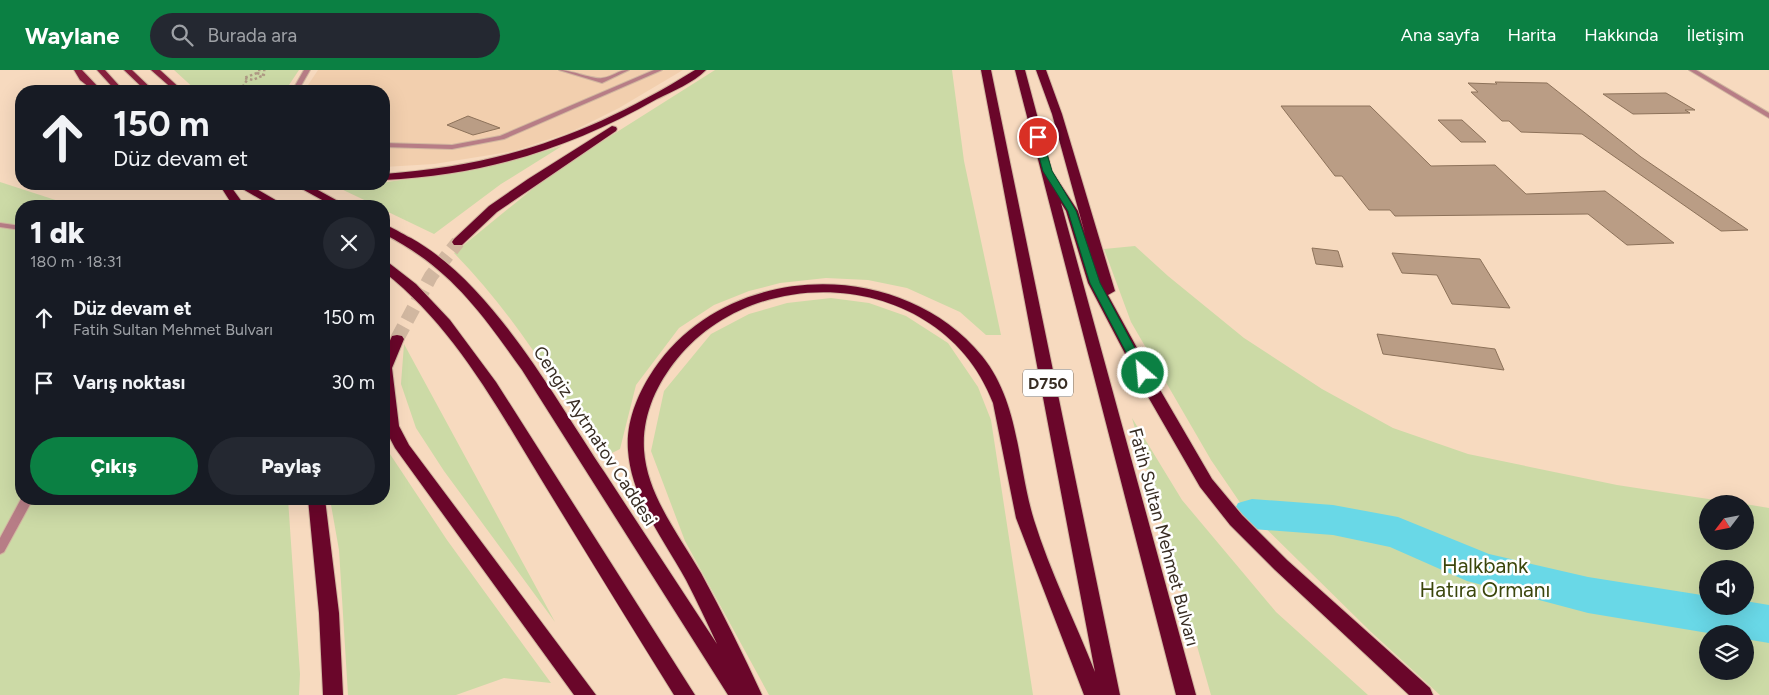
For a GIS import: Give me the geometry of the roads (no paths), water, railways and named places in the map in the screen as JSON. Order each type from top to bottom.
[{"type":"highway","points":[[458,242],[493,210],[532,181],[701,70]]},
{"type":"highway","name":"D750","points":[[986,70],[1110,695]]},
{"type":"highway","name":"Fatih Sultan Mehmet Bulvarı","points":[[1020,70],[1186,695]]},
{"type":"highway","points":[[1042,70],[1057,114],[1118,326]]},
{"type":"highway","points":[[390,176],[478,166],[563,141],[595,128],[682,82]]},
{"type":"highway","points":[[1047,171],[1072,211],[1095,283],[1151,388],[1206,483],[1236,520],[1280,565],[1423,695]]},
{"type":"highway","points":[[251,190],[269,200]]},
{"type":"highway","points":[[310,190],[330,200]]},
{"type":"highway","name":"Cengiz Aytmatov Caddesi","points":[[390,232],[428,254],[440,264],[492,320],[528,368],[739,695]]},
{"type":"highway","points":[[390,271],[411,287],[445,323],[491,385],[685,695]]},
{"type":"highway","points":[[752,695],[694,579],[662,523],[646,486],[636,454],[636,430],[645,394],[654,378],[672,353],[686,338],[704,324],[733,308],[761,296],[796,289],[832,288],[865,291],[892,298],[916,309],[938,321],[986,372],[999,399],[1025,519],[1094,695]]},
{"type":"highway","points":[[390,356],[397,339]]},
{"type":"highway","points":[[390,419],[391,426],[403,448],[586,695]]},
{"type":"highway","points":[[317,505],[329,613],[333,695]]},
{"type":"main road","points":[[78,70],[91,85]]},
{"type":"main road","points":[[101,70],[115,85]]},
{"type":"main road","points":[[128,70],[144,85]]},
{"type":"main road","points":[[155,70],[172,85]]},
{"type":"street","points":[[298,85],[307,70]]},
{"type":"street","points":[[562,70],[602,81],[626,70]]},
{"type":"street","points":[[390,145],[452,147],[502,138],[659,70]]},
{"type":"street","points":[[1692,70],[1769,116]]},
{"type":"street","points":[[0,225],[15,227]]},
{"type":"street","points":[[0,549],[24,505]]},
{"type":"waterway","points":[[1252,514],[1333,520],[1398,533],[1482,569],[1588,595],[1769,624]]},
{"type":"tunnel","points":[[397,339],[431,276],[458,242]]},
{"type":"park label","name":"Halkbank Hatıra Ormanı","points":[[1485,578]]}]
